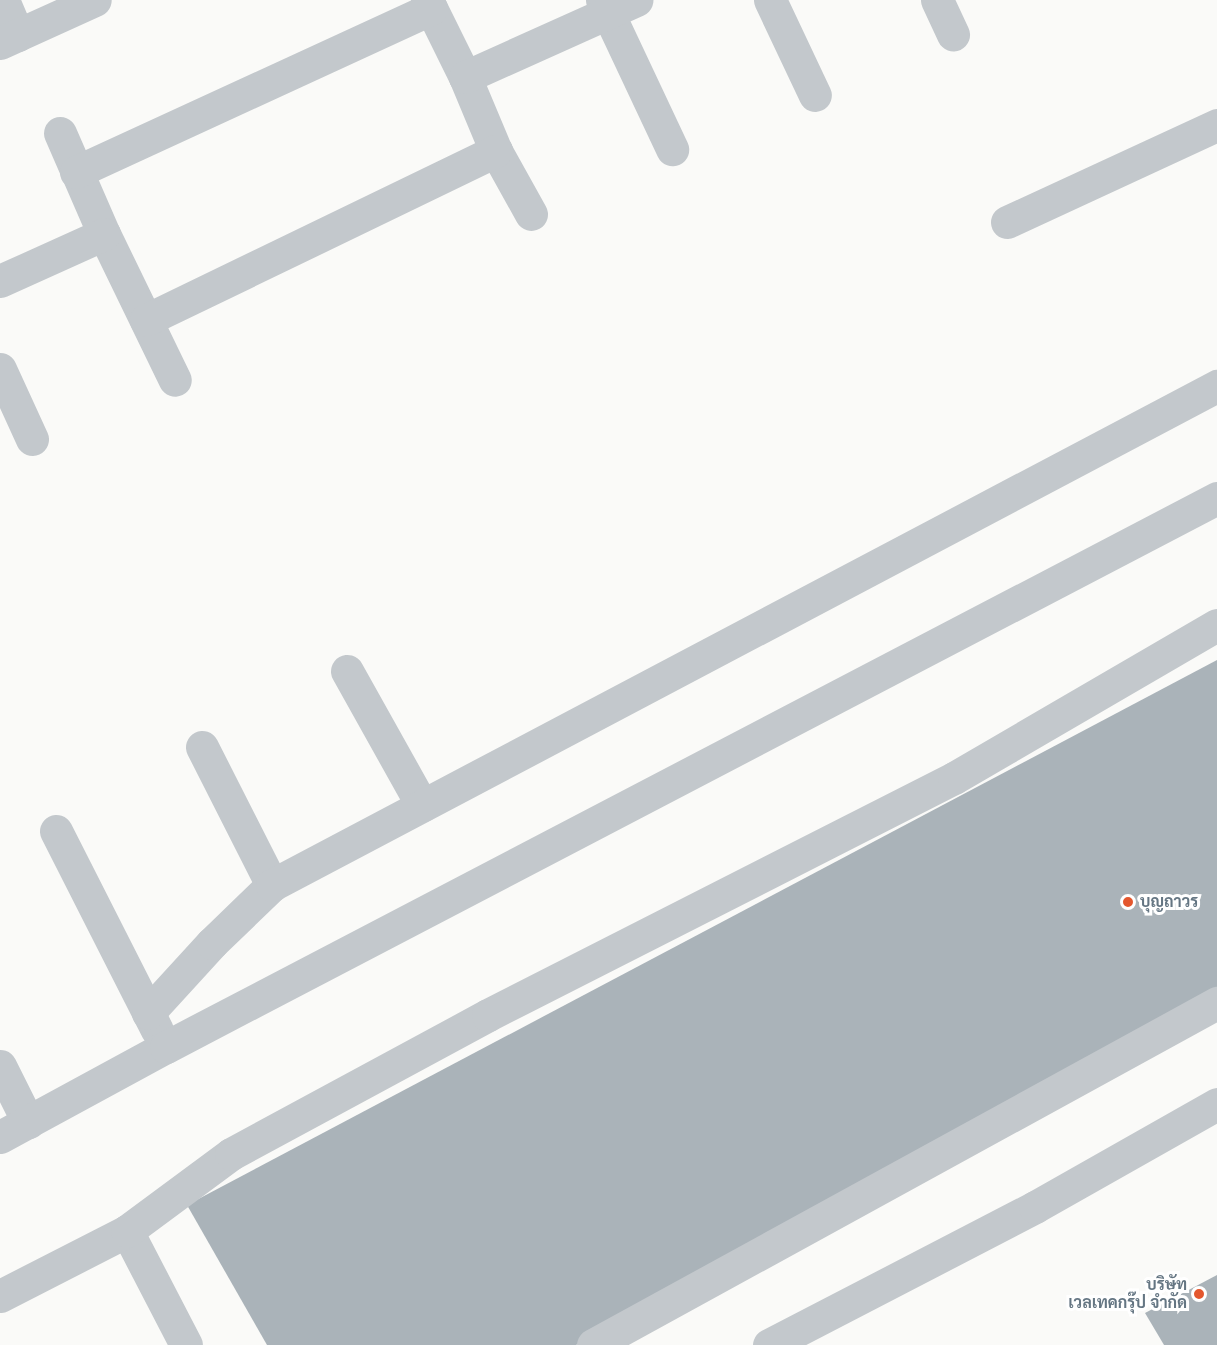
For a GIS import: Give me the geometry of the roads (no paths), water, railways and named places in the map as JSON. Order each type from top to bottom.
[{"type":"street","points":[[3,0],[9,39],[94,0]]},
{"type":"street","points":[[770,0],[814,95]]},
{"type":"street","points":[[938,0],[953,34]]},
{"type":"street","points":[[76,172],[429,4],[465,76],[496,151],[531,214]]},
{"type":"street","points":[[465,76],[616,4],[672,149]]},
{"type":"street","points":[[1007,222],[1217,125]]},
{"type":"street","points":[[60,133],[104,234],[175,380]]},
{"type":"street","points":[[146,320],[496,151]]},
{"type":"street","points":[[0,281],[104,234]]},
{"type":"street","points":[[0,369],[32,439]]},
{"type":"street","points":[[148,1013],[212,943],[272,885],[1217,386]]},
{"type":"street","points":[[0,1066],[14,1130],[166,1047],[1217,498]]},
{"type":"street","points":[[0,1296],[127,1231],[231,1154],[488,1015],[954,778],[1217,625]]},
{"type":"street","points":[[347,671],[422,805]]},
{"type":"street","points":[[202,747],[272,885]]},
{"type":"street","points":[[56,831],[166,1047]]},
{"type":"street","points":[[593,1345],[1217,1003]]},
{"type":"street","points":[[769,1345],[1035,1207],[1217,1104]]},
{"type":"street","points":[[127,1231],[186,1345]]},
{"type":"place","name":"บุญถาวร","points":[[1128,902]]},
{"type":"place","name":"บริษัท เวลเทคกรุ๊ป จำกัด","points":[[1199,1294]]}]
